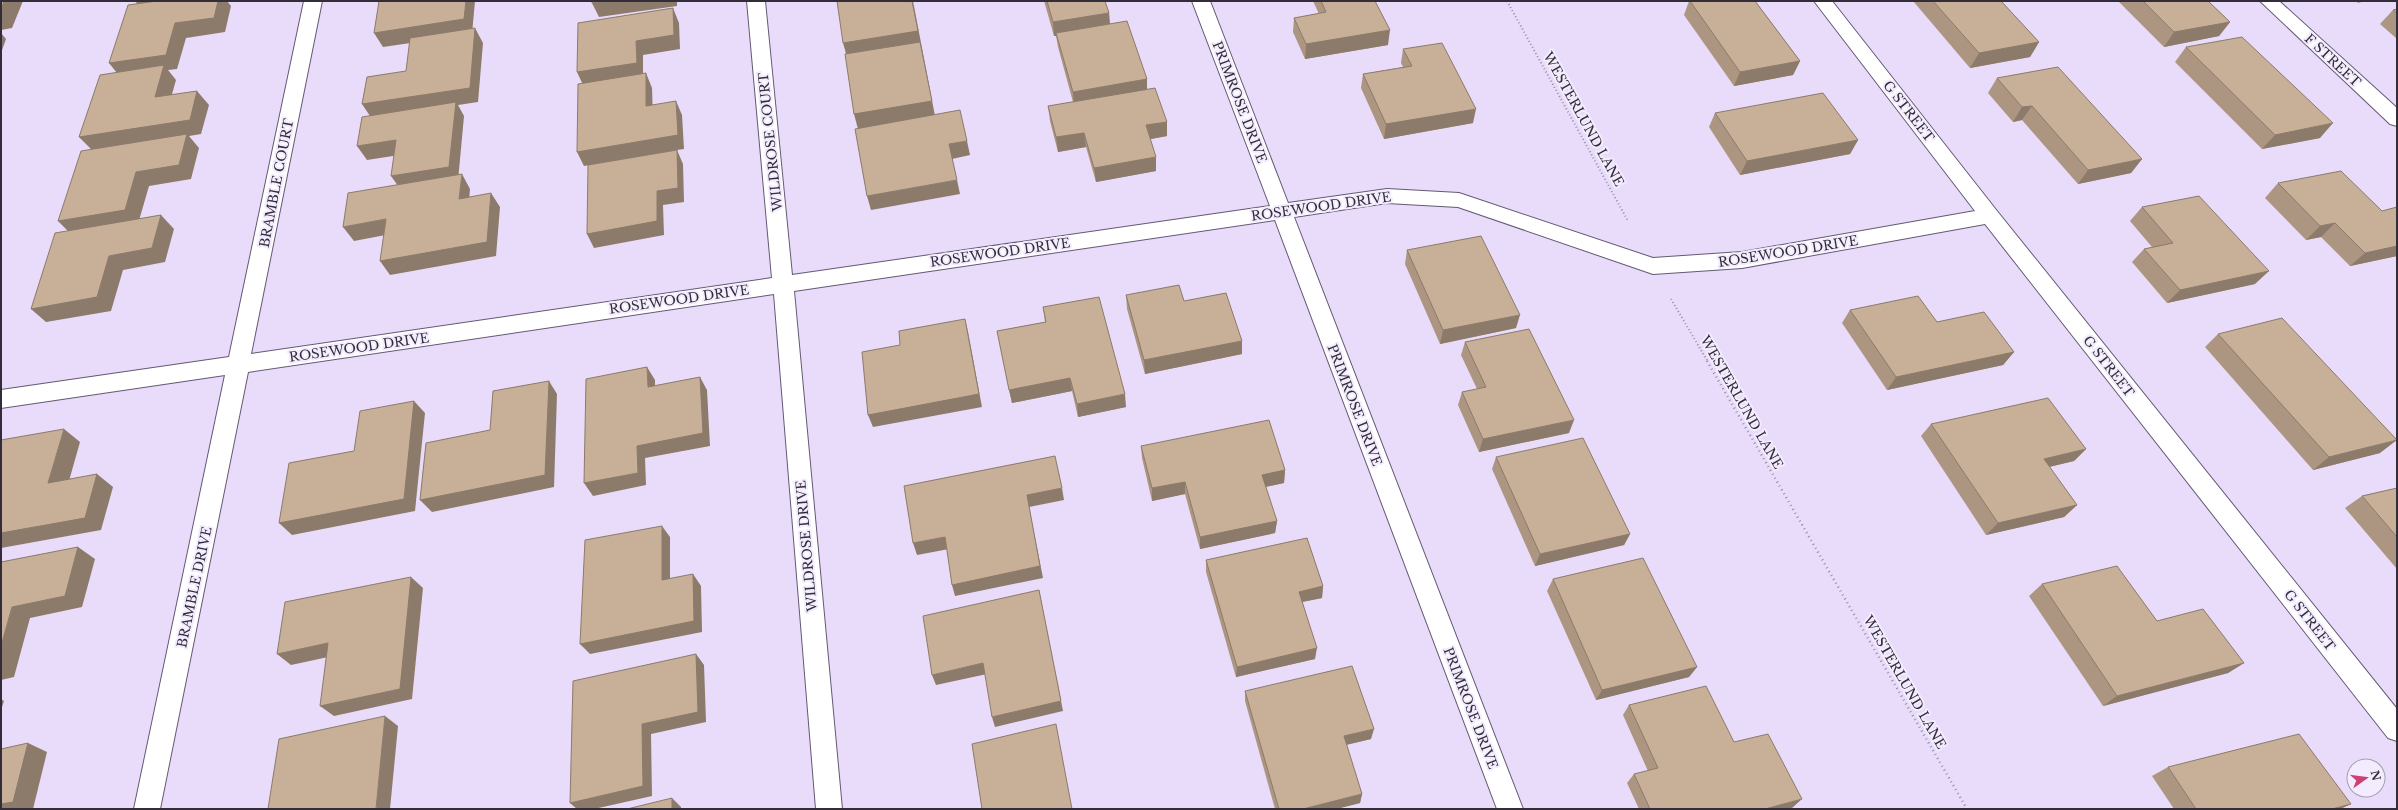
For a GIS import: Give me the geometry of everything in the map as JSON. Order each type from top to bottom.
[{"type":"street","name":"BRAMBLE COURT","points":[[240,364],[313,1]]},
{"type":"street","name":"WILDROSE COURT","points":[[756,1],[783,284]]},
{"type":"street","name":"PRIMROSE DRIVE","points":[[1201,1],[1510,809]]},
{"type":"street","name":"G STREET","points":[[1823,1],[1990,216],[2397,729]]},
{"type":"street","name":"F STREET","points":[[2269,1],[2397,119]]},
{"type":"street","name":"ROSEWOOD DRIVE","points":[[1,399],[1387,196],[1459,200],[1653,266],[1742,260],[1990,216]]},
{"type":"street","name":"WILDROSE DRIVE","points":[[783,284],[829,809]]},
{"type":"street","name":"BRAMBLE DRIVE","points":[[147,809],[240,364]]},
{"type":"path","name":"WESTERLUND LANE","points":[[1507,1],[1653,266],[1966,809]]},
{"type":"building","points":[[1,1],[4,1],[1,9]]},
{"type":"building","points":[[157,1],[218,1],[214,18],[175,23],[166,55],[109,63],[128,5]]},
{"type":"building","points":[[379,1],[466,1],[464,19],[374,33]]},
{"type":"building","points":[[592,1],[605,1],[592,3]]},
{"type":"building","points":[[837,1],[912,1],[918,31],[843,43]]},
{"type":"building","points":[[1047,1],[1105,1],[1109,13],[1053,22]]},
{"type":"building","points":[[1321,1],[1375,1],[1390,30],[1306,44],[1294,18],[1326,12]]},
{"type":"building","points":[[1690,1],[1755,1],[1800,61],[1740,72]]},
{"type":"building","points":[[1933,1],[2001,1],[2039,42],[1979,53]]},
{"type":"building","points":[[2143,1],[2208,1],[2230,22],[2174,32]]},
{"type":"building","points":[[673,8],[674,35],[636,41],[637,63],[577,72],[578,23]]},
{"type":"building","points":[[1127,21],[1147,79],[1073,92],[1056,33]]},
{"type":"building","points":[[475,28],[470,88],[362,104],[367,77],[406,71],[410,38]]},
{"type":"building","points":[[2242,37],[2333,123],[2275,135],[2186,47]]},
{"type":"building","points":[[920,42],[932,101],[854,114],[845,54]]},
{"type":"building","points":[[1442,43],[1476,109],[1386,124],[1363,74],[1412,66],[1403,49]]},
{"type":"building","points":[[164,65],[155,97],[197,91],[190,120],[79,137],[100,75]]},
{"type":"building","points":[[2058,67],[2142,159],[2088,170],[2032,106],[2022,107],[1997,78]]},
{"type":"building","points":[[646,73],[646,106],[676,101],[678,135],[577,152],[578,84]]},
{"type":"building","points":[[1155,88],[1167,122],[1146,125],[1156,157],[1094,168],[1084,133],[1056,137],[1048,106]]},
{"type":"building","points":[[1823,93],[1858,140],[1747,161],[1715,113]]},
{"type":"building","points":[[456,102],[449,167],[391,176],[396,140],[357,146],[362,117]]},
{"type":"building","points":[[960,110],[967,141],[949,144],[957,180],[867,196],[855,129]]},
{"type":"building","points":[[187,134],[179,165],[136,172],[125,210],[58,221],[81,151]]},
{"type":"building","points":[[677,150],[678,188],[657,191],[657,221],[587,234],[588,165]]},
{"type":"building","points":[[2341,171],[2382,211],[2397,207],[2397,246],[2365,253],[2335,223],[2320,226],[2278,183]]},
{"type":"building","points":[[462,174],[459,199],[491,193],[487,242],[380,261],[386,219],[343,227],[348,193]]},
{"type":"building","points":[[2199,196],[2269,271],[2180,290],[2144,249],[2173,243],[2142,207]]},
{"type":"building","points":[[161,215],[152,248],[109,256],[97,297],[31,309],[55,233]]},
{"type":"building","points":[[1481,236],[1520,315],[1443,330],[1407,250]]},
{"type":"building","points":[[1179,285],[1184,301],[1226,293],[1242,341],[1144,360],[1126,295]]},
{"type":"building","points":[[1918,296],[1937,322],[1984,312],[2014,352],[1896,377],[1850,310]]},
{"type":"building","points":[[1099,297],[1125,394],[1077,404],[1070,378],[1009,390],[997,331],[1046,322],[1043,307]]},
{"type":"building","points":[[2282,318],[2397,440],[2329,457],[2218,334]]},
{"type":"building","points":[[965,319],[979,394],[868,415],[862,352],[900,345],[899,331]]},
{"type":"building","points":[[1529,329],[1574,420],[1483,439],[1462,392],[1486,387],[1465,342]]},
{"type":"building","points":[[647,367],[648,387],[700,377],[703,433],[637,446],[638,473],[584,483],[586,379]]},
{"type":"building","points":[[549,381],[545,475],[420,500],[426,443],[490,430],[493,391]]},
{"type":"building","points":[[2048,398],[2086,449],[2044,459],[2077,505],[1998,523],[1931,424]]},
{"type":"building","points":[[414,401],[404,499],[279,523],[289,463],[354,451],[360,411]]},
{"type":"building","points":[[1269,420],[1285,470],[1262,475],[1277,521],[1200,537],[1185,482],[1152,488],[1141,446]]},
{"type":"building","points":[[64,429],[48,483],[97,474],[85,518],[1,533],[1,440]]},
{"type":"building","points":[[1583,438],[1630,534],[1540,554],[1496,457]]},
{"type":"building","points":[[1055,456],[1062,488],[1027,495],[1040,566],[952,585],[945,537],[913,543],[904,486]]},
{"type":"building","points":[[2397,488],[2397,537],[2362,496]]},
{"type":"building","points":[[662,526],[662,580],[693,574],[694,621],[580,644],[585,540]]},
{"type":"building","points":[[1307,538],[1323,586],[1299,592],[1317,648],[1237,667],[1206,560]]},
{"type":"building","points":[[78,547],[65,596],[12,607],[1,646],[1,562]]},
{"type":"building","points":[[1643,558],[1697,667],[1602,690],[1553,579]]},
{"type":"building","points":[[2117,566],[2157,621],[2203,609],[2244,663],[2117,696],[2042,584]]},
{"type":"building","points":[[411,577],[400,689],[320,706],[328,643],[277,654],[285,602]]},
{"type":"building","points":[[1039,590],[1061,701],[992,717],[983,663],[932,675],[923,616]]},
{"type":"building","points":[[696,654],[698,712],[642,724],[643,786],[570,803],[573,681]]},
{"type":"building","points":[[1352,666],[1374,729],[1344,736],[1362,794],[1303,809],[1279,809],[1245,691]]},
{"type":"building","points":[[1706,686],[1734,742],[1768,734],[1802,799],[1765,809],[1650,809],[1634,774],[1658,768],[1629,705]]},
{"type":"building","points":[[385,716],[376,809],[268,809],[279,739]]},
{"type":"building","points":[[1056,724],[1072,809],[982,809],[972,744]]},
{"type":"building","points":[[2299,734],[2351,804],[2332,809],[2196,809],[2168,767]]},
{"type":"building","points":[[28,743],[13,802],[1,804],[1,749]]},
{"type":"building","points":[[672,798],[672,809],[627,809]]}]
